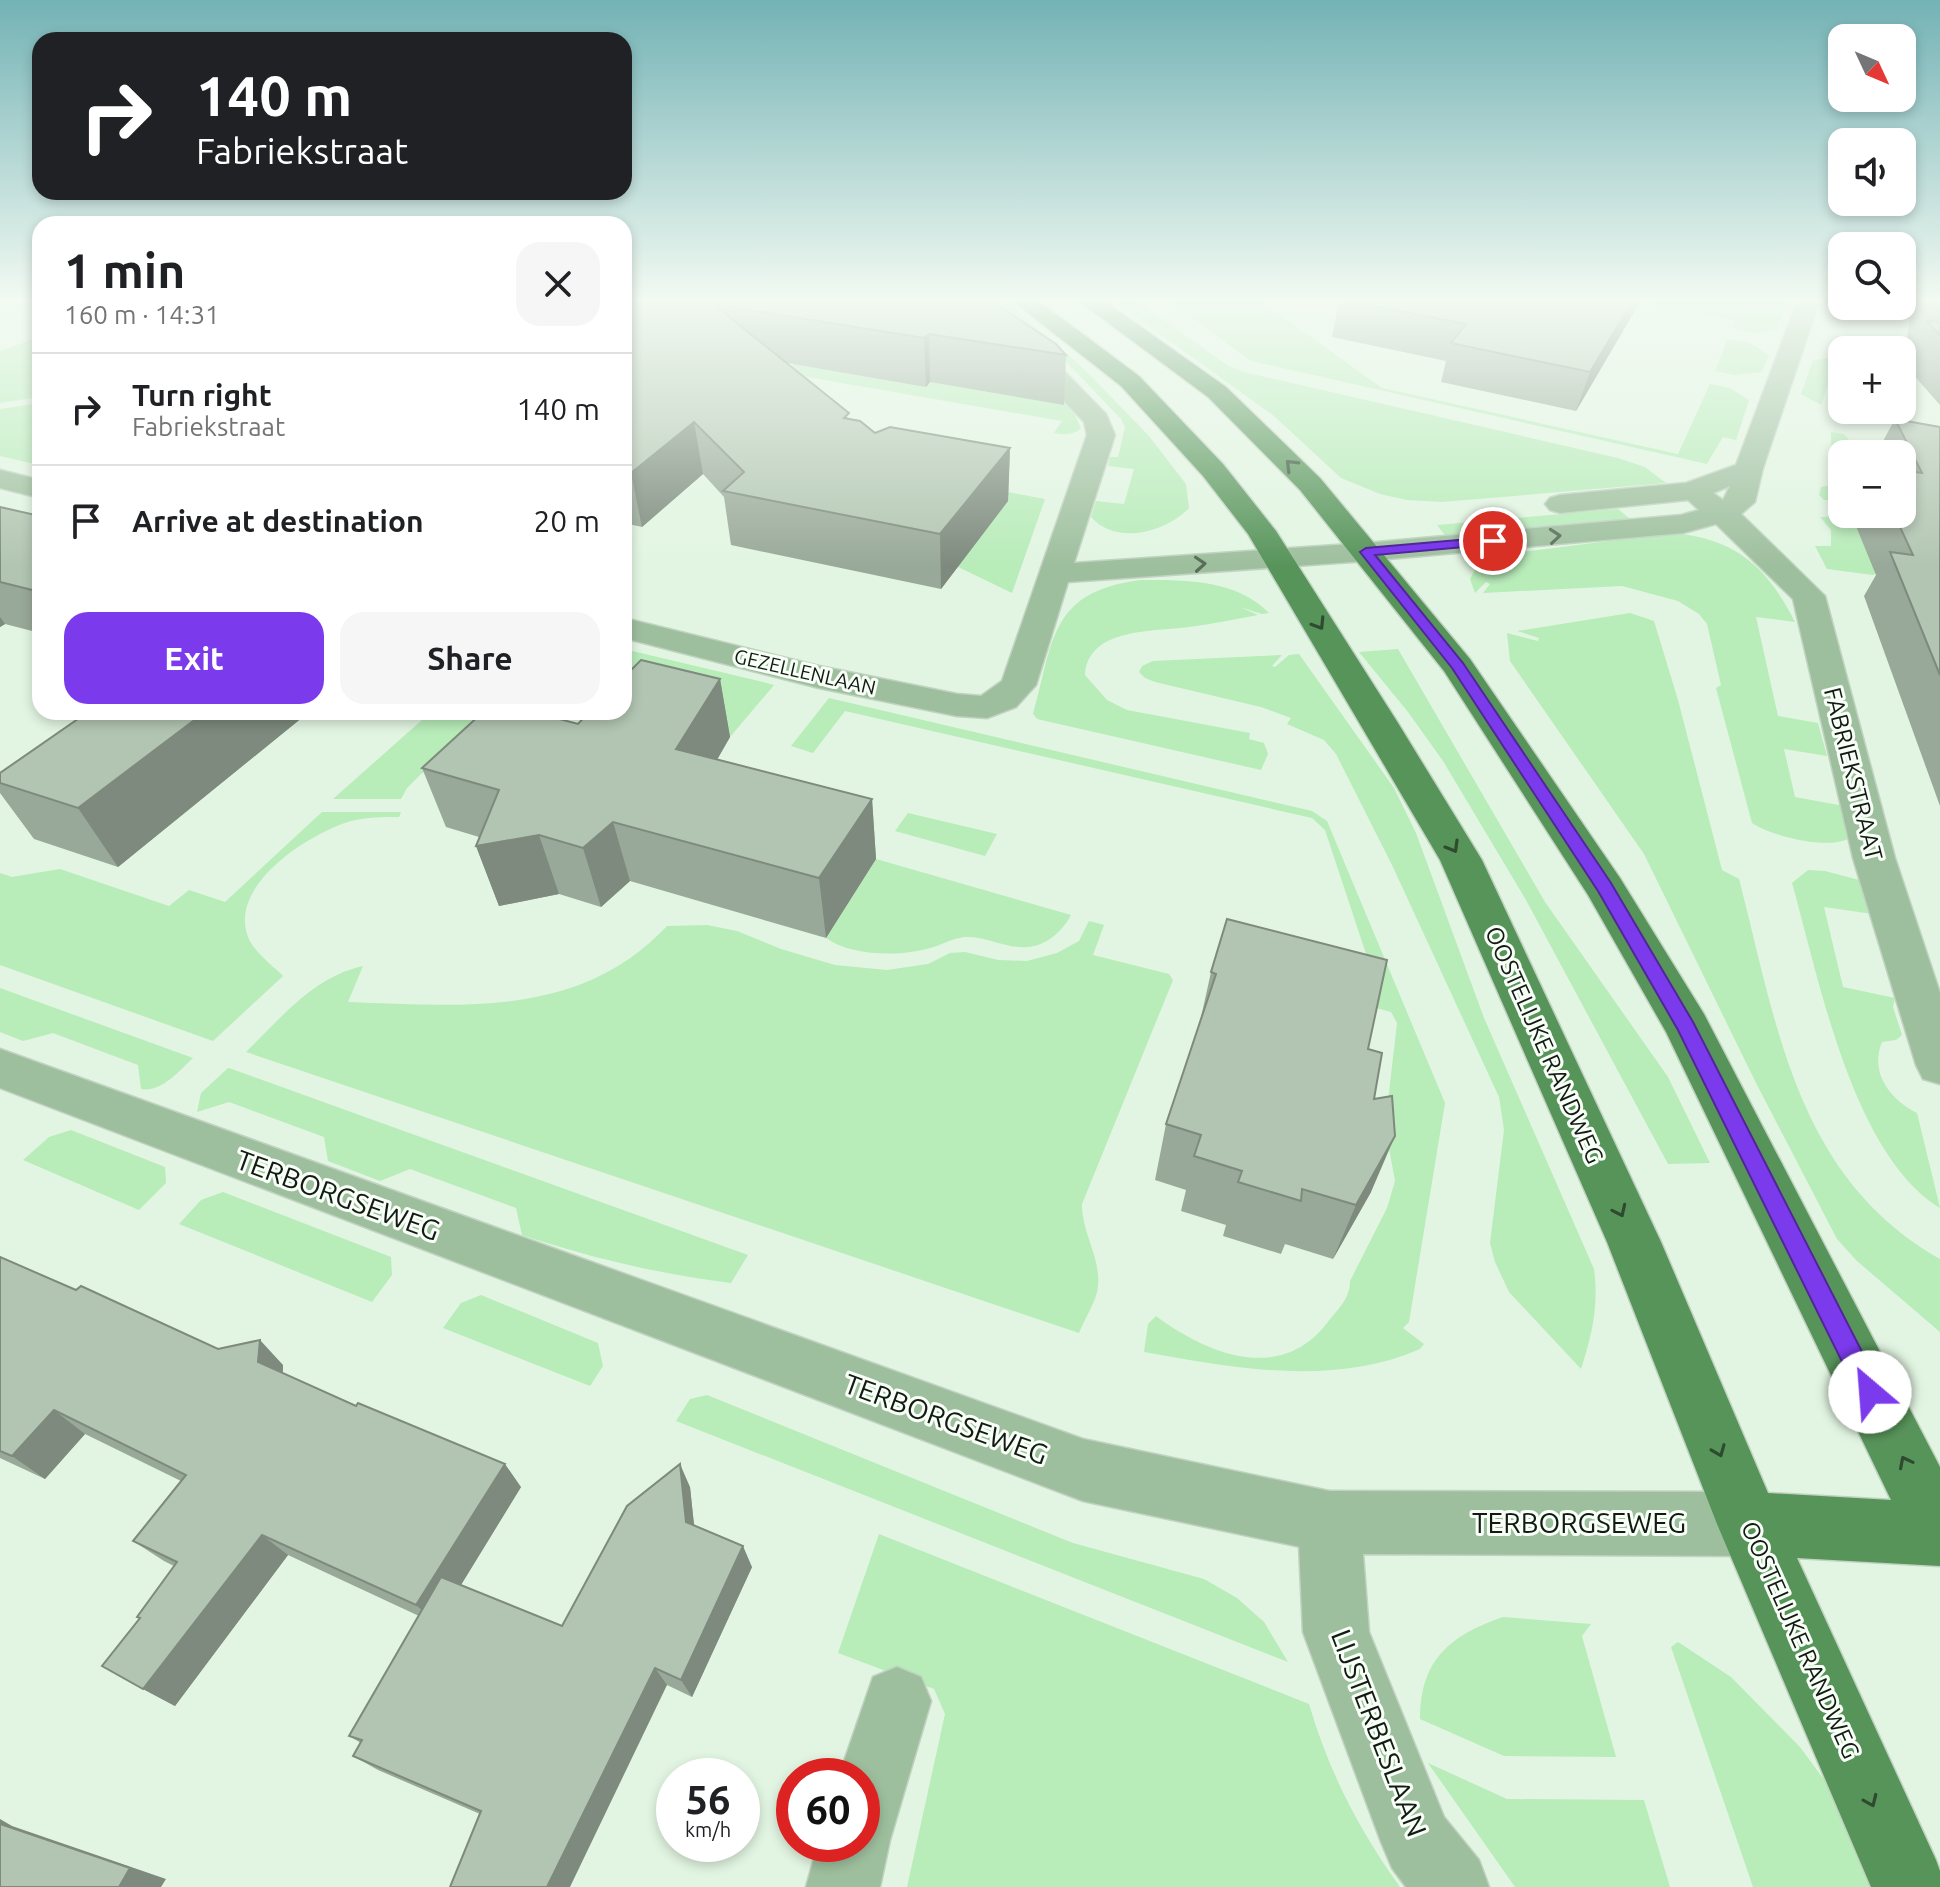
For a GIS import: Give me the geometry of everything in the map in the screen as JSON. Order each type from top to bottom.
[{"type":"main road","name":"OOSTELIJKE RANDWEG","points":[[1138,390],[1213,470],[1282,536],[1380,723],[1461,860],[1634,1242],[1749,1524],[1909,1887]]},
{"type":"main road","points":[[1214,390],[1360,532],[1458,666],[1605,888],[1687,1027],[1940,1533]]},
{"type":"main road","name":"TERBORGSEWEG","points":[[1749,1524],[1940,1533]]},
{"type":"street","points":[[1069,390],[1097,420],[1101,435],[1058,561],[1282,536],[1683,524],[1722,513],[1740,502],[1777,390]]},
{"type":"street","points":[[1527,507],[1691,491],[1722,482],[1749,468]]},
{"type":"street","points":[[0,479],[32,487]]},
{"type":"street","name":"FABRIEKSTRAAT","points":[[1691,491],[1722,513],[1809,596],[1874,858],[1935,1075]]},
{"type":"street","name":"GEZELLENLAAN","points":[[632,630],[819,677],[957,705],[987,707],[1003,699],[1018,685],[1058,561]]},
{"type":"street","name":"TERBORGSEWEG","points":[[0,1068],[1083,1470],[1329,1522],[1749,1524]]},
{"type":"street","name":"LIJSTERBESLAAN","points":[[1329,1522],[1336,1632],[1418,1842],[1452,1887]]},
{"type":"street","points":[[880,1759],[897,1701]]},
{"type":"street","points":[[843,1887],[850,1862]]},
{"type":"green space","points":[[0,390],[32,390],[32,398],[0,403]]},
{"type":"green space","points":[[883,390],[1052,390],[1075,415],[1081,428],[1068,434],[1054,433],[1062,421]]},
{"type":"green space","points":[[1093,390],[1104,390],[1149,436],[1186,484],[1189,508],[1168,524],[1155,529],[1127,533],[1114,531],[1091,517],[1096,501],[1124,504],[1134,469],[1108,466],[1110,457],[1118,457],[1125,427]]},
{"type":"green space","points":[[1238,390],[1323,390],[1618,458],[1645,467],[1666,483],[1442,502],[1407,500],[1380,494],[1341,478],[1274,416]]},
{"type":"green space","points":[[1380,390],[1391,390],[1678,454],[1707,390],[1733,390],[1749,400],[1736,440],[1723,437],[1707,464]]},
{"type":"green space","points":[[1802,390],[1826,390],[1821,405],[1801,394]]},
{"type":"green space","points":[[32,404],[32,463],[0,456],[0,409]]},
{"type":"green space","points":[[1831,432],[1844,434],[1849,440],[1831,440]]},
{"type":"green space","points":[[934,478],[1045,499],[1012,593],[954,565]]},
{"type":"green space","points":[[1828,486],[1828,500],[1819,495],[1821,487]]},
{"type":"green space","points":[[1618,509],[1635,523],[1448,539],[1437,525]]},
{"type":"green space","points":[[1829,528],[1859,528],[1880,571],[1873,575],[1827,569],[1815,546],[1831,546]]},
{"type":"green space","points":[[1672,533],[1695,536],[1732,549],[1760,571],[1784,602],[1795,622],[1756,617],[1778,716],[1818,723],[1827,756],[1784,749],[1795,797],[1844,806],[1853,835],[1845,840],[1833,843],[1803,841],[1773,833],[1752,823],[1716,688],[1721,685],[1707,624],[1699,614],[1678,601],[1622,586],[1483,593],[1490,584],[1486,582],[1475,593],[1470,579],[1476,568],[1490,556]]},
{"type":"green space","points":[[1140,580],[1192,581],[1225,588],[1256,602],[1269,613],[1240,607],[1258,615],[1142,632],[1110,640],[1089,659],[1085,675],[1107,700],[1127,710],[1250,733],[1249,739],[1264,743],[1268,754],[1261,770],[1037,719],[1033,714],[1052,642],[1072,608],[1088,595],[1110,586]]},
{"type":"green space","points":[[1630,613],[1654,621],[1722,870],[1739,879],[1781,1042],[1800,1093],[1823,1141],[1853,1186],[1892,1225],[1940,1259],[1940,1332],[1857,1261],[1837,1239],[1755,1081],[1644,854],[1510,661],[1507,633],[1538,641],[1539,638],[1517,631]]},
{"type":"green space","points":[[1398,649],[1545,902],[1668,1077],[1710,1163],[1668,1164],[1526,900],[1443,761],[1359,652]]},
{"type":"green space","points":[[632,651],[774,685],[730,737],[690,727],[632,703]]},
{"type":"green space","points":[[1299,654],[1394,788],[1416,833],[1484,1018],[1594,1269],[1594,1320],[1581,1369],[1509,1292],[1495,1262],[1490,1243],[1504,1130],[1499,1097],[1392,865],[1336,754],[1324,740],[1287,724],[1291,718],[1261,707],[1155,682],[1139,672],[1142,666],[1153,661],[1282,655],[1272,666],[1275,667],[1289,655]]},
{"type":"green space","points":[[829,698],[1312,811],[1327,821],[1445,1103],[1409,1322],[1403,1328],[1424,1344],[1420,1349],[1387,1361],[1318,1371],[1248,1368],[1144,1352],[1148,1324],[1156,1316],[1198,1342],[1243,1357],[1266,1358],[1288,1353],[1308,1342],[1346,1299],[1350,1281],[1387,1208],[1395,1181],[1385,1127],[1397,1023],[1391,1012],[1358,1003],[1377,987],[1325,830],[1312,818],[845,711],[813,753],[791,746]]},
{"type":"green space","points":[[422,720],[513,720],[421,774],[401,799],[333,799]]},
{"type":"green space","points":[[322,812],[401,812],[399,817],[363,819],[334,827],[296,849],[262,879],[245,915],[247,934],[257,952],[283,976],[213,1041],[0,965],[0,873],[12,877],[60,869],[169,906],[189,890],[225,902]]},
{"type":"green space","points":[[908,813],[997,834],[985,856],[895,831]]},
{"type":"green space","points":[[876,859],[1071,915],[1053,937],[1027,947],[965,937],[918,951],[891,954],[836,944],[826,938]]},
{"type":"green space","points":[[1808,870],[1863,881],[1873,914],[1824,907],[1843,987],[1895,998],[1893,1007],[1902,1035],[1896,1040],[1882,1042],[1878,1064],[1891,1093],[1917,1113],[1940,1208],[1909,1182],[1884,1148],[1843,1061],[1792,883]]},
{"type":"green space","points":[[1089,921],[1104,925],[1093,955],[1169,974],[1173,980],[1082,1204],[1098,1281],[1096,1297],[1079,1333],[246,1052],[313,989],[345,971],[363,966],[348,1002],[477,1004],[559,992],[597,977],[633,956],[667,926],[707,925],[737,931],[781,949],[835,965],[887,970],[928,964],[950,953],[965,952],[998,960],[1027,961],[1057,953],[1079,941]]},
{"type":"green space","points":[[0,988],[193,1058],[163,1084],[141,1089],[138,1065],[53,1033],[23,1041],[0,1032]]},
{"type":"green space","points":[[228,1068],[748,1255],[731,1283],[625,1264],[522,1235],[516,1208],[410,1169],[380,1181],[328,1161],[324,1137],[229,1102],[197,1112],[201,1093]]},
{"type":"green space","points":[[71,1130],[165,1167],[166,1183],[139,1210],[23,1160],[49,1137]]},
{"type":"green space","points":[[223,1192],[391,1257],[392,1275],[372,1302],[179,1224],[201,1200]]},
{"type":"green space","points":[[481,1295],[598,1343],[603,1366],[590,1386],[443,1328],[461,1303]]},
{"type":"green space","points":[[707,1395],[1073,1543],[1204,1579],[1237,1598],[1264,1622],[1288,1662],[676,1421],[690,1399]]},
{"type":"green space","points":[[879,1534],[1309,1704],[1347,1800],[1400,1887],[907,1887],[945,1714],[934,1689],[838,1653]]},
{"type":"green space","points":[[1503,1617],[1591,1624],[1582,1636],[1616,1757],[1504,1756],[1420,1719],[1426,1681],[1442,1653],[1468,1632]]},
{"type":"green space","points":[[1678,1642],[1731,1677],[1800,1747],[1853,1819],[1882,1887],[1753,1887],[1671,1647]]},
{"type":"green space","points":[[1428,1763],[1507,1799],[1644,1800],[1670,1887],[1515,1887]]},
{"type":"building","points":[[632,390],[820,390],[849,413],[844,418],[860,421],[875,433],[890,427],[1010,448],[940,534],[723,491],[744,472],[694,422],[632,472]]},
{"type":"building","points":[[1916,423],[1940,427],[1940,675],[1890,552],[1913,555],[1900,528],[1916,528],[1916,472],[1922,473],[1916,461],[1916,440],[1906,440],[1898,424]]},
{"type":"building","points":[[0,507],[32,514],[32,590],[0,582]]},
{"type":"building","points":[[641,660],[720,679],[676,749],[872,799],[819,878],[613,822],[583,848],[539,835],[476,846],[499,790],[422,768],[474,720],[563,720],[578,724],[582,720],[632,720],[632,669]]},
{"type":"building","points":[[76,720],[194,720],[78,808],[0,783],[0,773]]},
{"type":"building","points":[[1227,919],[1387,960],[1368,1049],[1382,1053],[1374,1099],[1392,1096],[1395,1136],[1356,1205],[1302,1189],[1301,1201],[1238,1182],[1242,1171],[1194,1156],[1201,1135],[1166,1124],[1216,974],[1211,972]]},
{"type":"building","points":[[0,1257],[76,1290],[81,1286],[218,1349],[260,1340],[258,1362],[356,1406],[358,1403],[505,1464],[416,1605],[262,1535],[143,1689],[102,1666],[140,1618],[137,1617],[177,1562],[133,1541],[186,1475],[54,1410],[12,1456],[0,1451]]},
{"type":"building","points":[[680,1464],[686,1522],[743,1546],[681,1680],[655,1668],[547,1887],[450,1887],[481,1811],[353,1756],[362,1740],[349,1736],[441,1577],[562,1626],[627,1506]]},
{"type":"building","points":[[0,1824],[130,1868],[119,1887],[0,1887]]},
{"type":"route","points":[[1493,541],[1366,552],[1458,666],[1605,888],[1687,1027],[1870,1392]]}]
